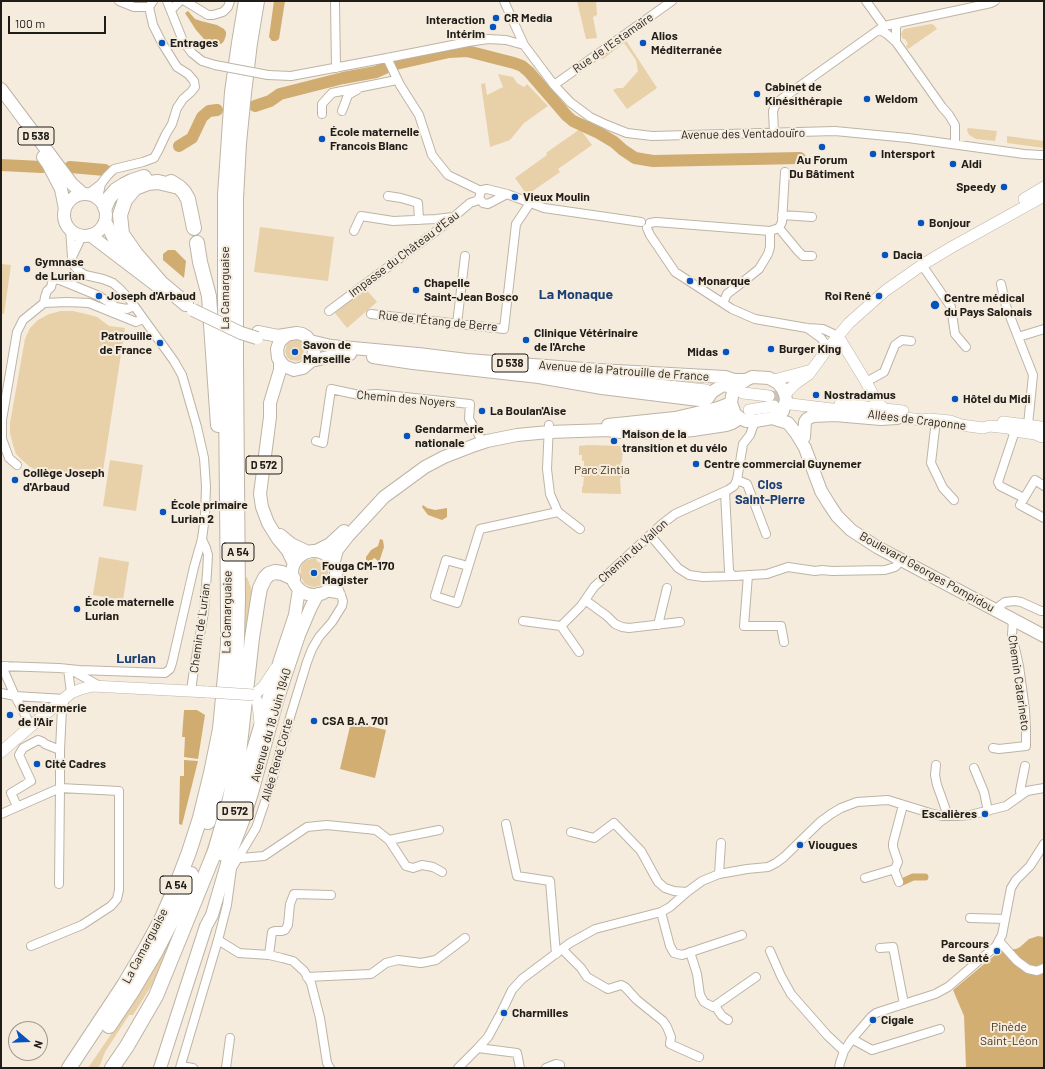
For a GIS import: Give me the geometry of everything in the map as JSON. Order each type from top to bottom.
[{"type":"highway","name":"La Camarguaise","points":[[69,1068],[144,953],[162,918],[189,852],[200,818],[220,729],[228,645],[225,195],[232,92],[246,1]]},
{"type":"highway","name":"La Camarguaise","points":[[81,1068],[133,990],[167,929],[184,892],[210,819],[222,772],[230,729],[236,676],[238,599],[236,199],[239,143],[244,93],[257,1]]},
{"type":"highway","points":[[96,203],[109,198],[116,190],[132,180],[159,176],[169,180],[184,192],[188,199],[194,228]]},
{"type":"highway","points":[[179,187],[158,182],[148,183],[135,188],[125,200],[120,215],[122,234],[136,254],[162,284],[189,307]]},
{"type":"highway","points":[[197,243],[200,262],[209,296],[218,421],[222,492],[223,654],[225,680]]},
{"type":"highway","points":[[112,1068],[127,1046],[156,996],[215,851],[229,803],[239,753],[252,638],[260,588],[265,578],[274,572],[282,573],[296,584]]},
{"type":"main road","name":"D 538","points":[[1,89],[72,184],[96,203],[114,239],[135,269]]},
{"type":"main road","name":"D 538","points":[[1,100],[48,164],[61,189],[65,209]]},
{"type":"main road","points":[[769,396],[739,391],[732,396],[731,402],[735,414],[746,421],[754,421],[783,405],[795,384],[809,374],[849,323],[885,291],[922,265],[1044,195]]},
{"type":"main road","points":[[77,196],[96,203],[102,228],[97,232],[86,236],[76,234],[66,225],[65,209],[72,199],[77,196]]},
{"type":"main road","name":"D 538","points":[[86,236],[189,307],[223,324],[257,335],[287,335]]},
{"type":"main road","points":[[297,333],[307,337],[310,341],[314,351],[313,356],[311,361],[304,368],[294,370],[284,366],[279,358],[277,349],[282,339],[287,335],[297,333]]},
{"type":"main road","name":"D 538","points":[[257,335],[273,347],[279,358]]},
{"type":"main road","points":[[838,336],[882,408]]},
{"type":"main road","name":"Avenue de la Patrouille de France","points":[[310,341],[331,346],[415,358],[468,360],[725,377],[734,380],[746,380]]},
{"type":"main road","name":"D 538","points":[[311,361],[341,354],[415,358],[602,388],[699,400],[708,398],[712,392],[723,385],[739,391]]},
{"type":"main road","name":"D 572","points":[[279,358],[280,370],[270,403],[270,417],[260,494],[262,507],[268,523],[288,551],[294,564]]},
{"type":"main road","points":[[468,360],[591,378],[706,390]]},
{"type":"main road","name":"D 572","points":[[270,417],[284,382],[294,370]]},
{"type":"main road","points":[[774,380],[812,370]]},
{"type":"main road","points":[[539,377],[591,378]]},
{"type":"main road","points":[[739,391],[740,384],[752,377],[769,378],[774,380],[782,388],[783,405]]},
{"type":"main road","points":[[312,552],[323,554],[329,558],[336,571],[335,579],[329,588],[322,593],[312,595],[305,593],[296,584],[293,568],[294,564],[302,555],[330,544],[385,489],[421,464],[460,444],[480,436],[518,430],[549,429],[675,418],[718,408],[731,402]]},
{"type":"main road","points":[[749,410],[783,405]]},
{"type":"main road","name":"Allées de Craponne","points":[[783,405],[820,407],[897,418],[950,421],[961,425],[983,428],[990,426],[1016,428],[1028,425],[1041,427],[1043,434],[1035,434],[1016,428],[882,408],[858,406],[783,405]]},
{"type":"main road","name":"Boulevard Georges Pompidou","points":[[783,405],[788,424],[805,443]]},
{"type":"main road","name":"Boulevard Georges Pompidou","points":[[783,405],[805,443],[821,491],[828,504],[850,530],[902,560],[1044,636]]},
{"type":"main road","points":[[858,406],[897,418]]},
{"type":"main road","points":[[333,564],[341,545],[384,497],[425,467],[475,444],[549,429],[608,430],[667,425],[727,415]]},
{"type":"main road","points":[[805,443],[805,422],[812,416],[835,415],[881,420],[897,418]]},
{"type":"main road","points":[[608,430],[620,432],[663,433],[726,425],[740,418]]},
{"type":"main road","name":"D 572","points":[[272,530],[291,544],[312,552]]},
{"type":"main road","name":"Avenue du 18 Juin 1940","points":[[206,926],[212,915],[252,793],[274,697],[280,660],[295,615],[296,584]]},
{"type":"main road","name":"Avenue du 18 Juin 1940","points":[[160,1068],[206,926],[231,826],[260,727],[311,607],[322,593]]},
{"type":"main road","points":[[254,695],[264,686],[280,660]]},
{"type":"main road","points":[[1,752],[30,726],[68,696],[92,686],[98,685],[274,697]]},
{"type":"main road","points":[[254,695],[258,704],[260,727]]},
{"type":"street","points":[[96,203],[101,184],[106,176],[114,169],[154,158],[172,124],[177,108],[183,99],[195,87],[194,81],[188,74],[177,66],[162,43],[153,25],[151,4],[134,7],[119,1]]},
{"type":"street","points":[[167,1],[183,41],[192,53],[202,61],[215,65],[268,75],[291,76],[468,42],[506,40],[524,45]]},
{"type":"street","points":[[171,10],[180,1]]},
{"type":"street","points":[[185,1],[208,15],[213,15],[223,12],[228,7],[230,1]]},
{"type":"street","points":[[335,1],[336,68]]},
{"type":"street","name":"Avenue des Ventadouïro","points":[[504,1],[524,45],[554,85],[570,102],[590,117],[627,133],[652,136],[835,131],[908,138],[1043,156]]},
{"type":"street","name":"Rue de l'Estamaïre","points":[[554,85],[672,1]]},
{"type":"street","points":[[866,1],[882,28],[896,42],[956,126],[955,144]]},
{"type":"street","points":[[774,133],[773,111],[776,103],[882,28],[897,23],[962,10],[995,1]]},
{"type":"street","points":[[896,42],[897,23]]},
{"type":"street","points":[[506,40],[518,31]]},
{"type":"street","points":[[387,58],[399,82],[419,115],[432,155],[448,175],[480,196]]},
{"type":"street","points":[[342,111],[348,95],[358,90],[399,82]]},
{"type":"street","points":[[322,114],[322,104],[332,93],[399,82]]},
{"type":"street","points":[[507,194],[490,204],[481,202],[480,196],[485,189],[489,189],[507,194],[544,208],[646,224],[656,222],[770,231],[779,228],[782,222],[785,172]]},
{"type":"street","points":[[492,190],[494,198],[492,202]]},
{"type":"street","points":[[388,196],[418,203],[419,220]]},
{"type":"street","name":"Impasse du Château d'Eau","points":[[329,311],[480,196]]},
{"type":"street","name":"Rue de l'Étang de Berre","points":[[371,314],[504,329],[516,224],[530,203]]},
{"type":"street","points":[[782,215],[812,217]]},
{"type":"street","points":[[354,231],[361,216],[393,221],[454,217]]},
{"type":"street","points":[[646,224],[650,235],[675,272],[732,309],[755,319],[807,328],[823,329],[838,336]]},
{"type":"street","points":[[779,228],[803,256],[812,256]]},
{"type":"street","points":[[30,726],[14,696],[4,671],[4,666],[165,673],[170,669],[202,539],[206,516],[204,458],[197,427],[182,376],[174,361],[120,289],[103,279],[79,271],[73,263],[70,229]]},
{"type":"street","points":[[723,303],[727,294],[759,269],[768,254],[770,247],[770,231]]},
{"type":"street","points":[[72,257],[86,236]]},
{"type":"street","points":[[457,324],[465,256]]},
{"type":"street","points":[[922,265],[951,307],[955,334],[966,346]]},
{"type":"street","points":[[17,465],[9,458],[2,439],[2,420],[17,332],[23,320],[44,303],[53,279],[60,280],[99,296],[116,307],[128,309],[134,306]]},
{"type":"street","points":[[1001,284],[1006,306],[1033,375],[1028,425]]},
{"type":"street","points":[[44,303],[89,303],[136,322],[143,319]]},
{"type":"street","points":[[807,328],[821,338],[828,348]]},
{"type":"street","points":[[1018,337],[1044,329]]},
{"type":"street","points":[[866,382],[884,372],[895,345],[902,340],[911,341]]},
{"type":"street","name":"Chemin des Noyers","points":[[316,441],[324,443],[331,388],[359,396],[377,394],[470,404],[469,419],[480,436]]},
{"type":"street","points":[[936,420],[931,463],[943,488],[954,500]]},
{"type":"street","points":[[754,421],[750,435],[743,444],[737,480],[747,484],[766,534]]},
{"type":"street","points":[[1016,428],[998,482],[1000,486],[1024,498]]},
{"type":"street","points":[[549,429],[547,469],[550,494],[558,512],[580,529]]},
{"type":"street","name":"Chemin du Vallon","points":[[561,626],[581,606],[594,587],[662,524],[675,514],[725,492],[734,486],[737,480]]},
{"type":"street","points":[[1044,486],[1034,480],[1020,504],[1044,518]]},
{"type":"street","points":[[725,492],[730,571],[734,576]]},
{"type":"street","points":[[468,566],[446,560],[435,596],[457,603],[480,529],[558,512]]},
{"type":"street","points":[[650,535],[678,568],[689,575],[703,577],[767,574],[788,567],[815,571],[885,570],[896,567],[902,560]]},
{"type":"street","name":"Chemin de Lurian","points":[[191,691],[204,612],[208,566],[208,555],[202,539]]},
{"type":"street","points":[[748,575],[744,626],[781,626],[784,642]]},
{"type":"street","points":[[335,579],[341,596]]},
{"type":"street","points":[[658,625],[667,588]]},
{"type":"street","points":[[322,593],[337,594],[341,596]]},
{"type":"street","name":"Allée René Corte","points":[[181,1067],[227,905],[232,868],[240,857],[256,828],[270,787],[307,662],[319,637],[332,622],[342,606],[343,600],[341,596]]},
{"type":"street","points":[[585,600],[607,616],[615,624],[622,627],[629,628],[680,622]]},
{"type":"street","points":[[996,610],[1005,602],[1015,601],[1044,611]]},
{"type":"street","name":"Chemin Catarineto","points":[[993,748],[999,749],[1026,746],[1024,704],[1019,666],[1012,634],[1013,619]]},
{"type":"street","points":[[524,621],[561,626],[579,652]]},
{"type":"street","points":[[68,669],[98,685]]},
{"type":"street","points":[[59,884],[60,750],[62,708],[68,696],[68,669]]},
{"type":"street","points":[[1,693],[14,696],[68,696]]},
{"type":"street","points":[[17,806],[11,793],[31,781],[19,755],[23,748],[38,740],[60,750]]},
{"type":"street","points":[[936,765],[936,785],[942,796],[948,816]]},
{"type":"street","points":[[1021,795],[1020,791],[1025,766]]},
{"type":"street","points":[[974,768],[984,792],[988,811]]},
{"type":"street","points":[[1,814],[60,788],[119,790],[119,890],[117,899],[111,906],[82,925],[31,946]]},
{"type":"street","points":[[460,1067],[491,1032],[512,990],[522,980],[570,943],[595,930],[661,912],[670,907],[702,881],[719,874],[768,867],[784,857],[820,822],[841,808],[857,802],[888,800],[942,816],[970,815],[1006,806],[1027,792],[1044,788]]},
{"type":"street","points":[[865,878],[896,868],[898,862],[893,843],[903,805]]},
{"type":"street","points":[[572,832],[594,838],[614,823],[641,851],[658,882],[665,888],[674,892],[687,892]]},
{"type":"street","points":[[506,824],[517,876],[550,881],[559,951],[581,968],[587,977],[606,988],[621,985],[625,987],[637,1000],[663,1021],[671,1038],[670,1044],[699,1057]]},
{"type":"street","points":[[240,857],[264,856],[307,827],[327,825],[376,830],[389,840],[406,866],[413,868],[433,866],[442,872]]},
{"type":"street","points":[[389,840],[439,830]]},
{"type":"street","points":[[719,874],[721,843]]},
{"type":"street","points":[[839,1068],[844,1051],[852,1039],[876,1014],[935,994],[948,987],[992,950],[1002,934],[1011,888],[1016,880],[1030,866],[1044,844]]},
{"type":"street","points":[[894,869],[899,882]]},
{"type":"street","points":[[269,956],[272,932],[285,930],[288,925],[290,904],[294,894],[331,895]]},
{"type":"street","points":[[661,912],[670,946],[674,953],[682,955],[742,935]]},
{"type":"street","points":[[970,918],[1005,919]]},
{"type":"street","points":[[307,977],[371,974],[386,963],[398,960],[421,963],[436,960],[465,938]]},
{"type":"street","points":[[218,940],[239,953],[269,956],[292,961],[304,971],[311,984],[320,1018],[327,1063],[330,1068]]},
{"type":"street","points":[[999,941],[1017,961],[1028,969],[1037,971],[1044,968]]},
{"type":"street","points":[[880,948],[893,947],[904,1004]]},
{"type":"street","points":[[770,951],[791,994],[827,1035],[844,1051]]},
{"type":"street","points":[[690,952],[698,974],[700,995],[704,1002],[713,1007],[756,977]]},
{"type":"street","points":[[715,1006],[722,1016],[728,1020]]},
{"type":"street","points":[[852,1039],[872,1050],[940,1029]]},
{"type":"street","points":[[226,1068],[230,1038]]},
{"type":"street","points":[[478,1048],[517,1053],[520,1068]]},
{"type":"street","points":[[546,1068],[556,1064],[560,1065],[560,1068]]},
{"type":"street","points":[[181,1067],[193,1068]]},
{"type":"green space","points":[[577,1],[596,1],[597,15],[593,17],[597,38],[586,39]]},
{"type":"green space","points":[[931,24],[937,29],[908,49],[906,46],[908,44],[901,35],[904,29]]},
{"type":"green space","points":[[625,39],[657,88],[627,109],[613,90],[623,88],[638,71],[636,60],[624,43],[603,59],[599,58]]},
{"type":"green space","points":[[498,74],[513,77],[517,83],[524,87],[527,84],[548,106],[524,123],[510,140],[490,147],[481,84],[485,83],[487,95],[503,87]]},
{"type":"green space","points":[[968,128],[997,131],[995,141],[976,139],[969,135],[967,130]]},
{"type":"green space","points":[[580,129],[592,145],[558,169],[560,172],[527,195],[515,178],[547,155],[546,153]]},
{"type":"green space","points":[[1007,136],[1044,141],[1044,148],[1007,143]]},
{"type":"green space","points":[[260,227],[334,237],[328,281],[254,272]]},
{"type":"green space","points":[[1,264],[11,265],[4,314],[1,313]]},
{"type":"green space","points":[[365,288],[377,302],[347,328],[335,313]]},
{"type":"green space","points":[[61,311],[73,311],[86,314],[97,317],[109,326],[125,328],[103,471],[84,469],[73,475],[66,476],[41,472],[30,467],[22,460],[16,454],[13,445],[10,433],[10,423],[25,339],[30,328],[38,320],[49,314]]},
{"type":"green space","points":[[296,339],[302,341],[306,347],[304,349],[304,358],[298,361],[290,360],[285,351],[287,344]]},
{"type":"green space","name":"Parc Zintia","points":[[579,446],[623,446],[620,471],[623,472],[622,478],[620,478],[621,494],[582,493],[584,477],[581,477],[581,471],[584,470],[584,461],[582,461],[582,455],[579,455]]},
{"type":"green space","points":[[110,460],[143,465],[136,511],[103,506]]},
{"type":"green space","points":[[99,557],[129,562],[123,600],[93,595]]},
{"type":"green space","points":[[316,558],[317,561],[327,566],[328,575],[327,580],[323,584],[314,587],[305,584],[300,576],[303,563],[307,560]]},
{"type":"green space","points":[[247,577],[254,602],[244,648],[245,578]]},
{"type":"green space","points":[[351,722],[386,730],[375,778],[340,769]]},
{"type":"green space","points":[[224,797],[222,819],[155,980],[133,1015],[129,1015],[105,1052],[98,1068],[88,1068],[144,986],[171,937],[197,878]]},
{"type":"green space","name":"Pinède Saint-Léon","points":[[1038,936],[1044,937],[1044,1068],[964,1068],[966,1067],[964,1016],[953,990],[1001,950],[1016,949],[1029,939]]},
{"type":"shaded area","points":[[274,1],[285,1],[279,39],[272,41],[269,37]]},
{"type":"shaded area","points":[[188,11],[195,19],[217,25],[224,29],[226,35],[224,41],[221,44],[211,44],[204,39],[185,13]]},
{"type":"shaded area","points":[[168,250],[175,250],[186,261],[184,278],[163,260],[163,254]]},
{"type":"shaded area","points":[[423,505],[427,508],[435,510],[447,508],[447,517],[442,520],[428,515],[422,507]]},
{"type":"shaded area","points":[[380,539],[383,540],[384,547],[379,562],[374,558],[372,560],[372,565],[368,565],[366,563],[366,557],[371,550],[378,546]]},
{"type":"shaded area","points":[[184,710],[197,710],[205,715],[198,759],[184,757],[185,737],[182,737]]},
{"type":"shaded area","points":[[184,760],[198,761],[182,825],[179,824],[180,776],[184,776]]},
{"type":"waterway","points":[[396,64],[449,52],[467,51],[522,66],[573,121],[599,133],[635,158],[653,161],[800,158]]},
{"type":"waterway","points":[[255,106],[270,101],[280,94],[343,78],[376,72],[385,68]]},
{"type":"waterway","points":[[179,146],[192,138],[202,117],[209,111],[217,110]]},
{"type":"waterway","points":[[1,165],[42,167]]},
{"type":"waterway","points":[[70,167],[105,170]]},
{"type":"waterway","points":[[902,882],[913,877],[925,877]]},
{"type":"tunnel","points":[[769,396],[792,398]]},
{"type":"place","name":"CR Media","points":[[496,18]]},
{"type":"place","name":"Interaction Intérim","points":[[493,27]]},
{"type":"place","name":"Entrages","points":[[162,43]]},
{"type":"place","name":"Alios Méditerranée","points":[[643,43]]},
{"type":"place","name":"Cabinet de Kinésithérapie","points":[[757,94]]},
{"type":"place","name":"Weldom","points":[[867,99]]},
{"type":"place","name":"École maternelle Francois Blanc","points":[[322,139]]},
{"type":"place","name":"Au Forum Du Bâtiment","points":[[822,147]]},
{"type":"place","name":"Intersport","points":[[873,154]]},
{"type":"place","name":"Aldi","points":[[953,164]]},
{"type":"place","name":"Speedy","points":[[1004,187]]},
{"type":"place","name":"Vieux Moulin","points":[[515,197]]},
{"type":"place","name":"Bonjour","points":[[921,223]]},
{"type":"place","name":"Dacia","points":[[885,255]]},
{"type":"place","name":"Gymnase de Lurian","points":[[27,269]]},
{"type":"place","name":"Monarque","points":[[690,281]]},
{"type":"place","name":"Chapelle Saint-Jean Bosco","points":[[416,290]]},
{"type":"place","name":"Joseph d'Arbaud","points":[[99,296]]},
{"type":"place","name":"Roi René","points":[[879,296]]},
{"type":"place","name":"Centre médical du Pays Salonais","points":[[935,305]]},
{"type":"place","name":"Clinique Vétérinaire de l'Arche","points":[[526,340]]},
{"type":"place","name":"Patrouille de France","points":[[160,343]]},
{"type":"place","name":"Burger King","points":[[771,349]]},
{"type":"place","name":"Savon de Marseille","points":[[295,352]]},
{"type":"place","name":"Midas","points":[[726,352]]},
{"type":"place","name":"Nostradamus","points":[[816,395]]},
{"type":"place","name":"Hôtel du Midi","points":[[955,399]]},
{"type":"place","name":"La Boulan'Aise","points":[[482,411]]},
{"type":"place","name":"Gendarmerie nationale","points":[[407,436]]},
{"type":"place","name":"Maison de la transition et du vélo","points":[[614,441]]},
{"type":"place","name":"Centre commercial Guynemer","points":[[696,464]]},
{"type":"place","name":"Collège Joseph d'Arbaud","points":[[15,480]]},
{"type":"place","name":"École primaire Lurian 2","points":[[163,512]]},
{"type":"place","name":"Fouga CM-170 Magister","points":[[314,573]]},
{"type":"place","name":"École maternelle Lurian","points":[[77,609]]},
{"type":"place","name":"Gendarmerie de l'Air","points":[[10,715]]},
{"type":"place","name":"CSA B.A. 701","points":[[314,721]]},
{"type":"place","name":"Cité Cadres","points":[[37,764]]},
{"type":"place","name":"Escalières","points":[[985,814]]},
{"type":"place","name":"Viougues","points":[[800,845]]},
{"type":"place","name":"Parcours de Santé","points":[[997,951]]},
{"type":"place","name":"Charmilles","points":[[504,1013]]},
{"type":"place","name":"Cigale","points":[[873,1020]]},
{"type":"district","name":"La Monaque","points":[[576,294]]},
{"type":"district","name":"Clos Saint-Pierre","points":[[770,492]]},
{"type":"district","name":"Lurian","points":[[136,658]]}]
